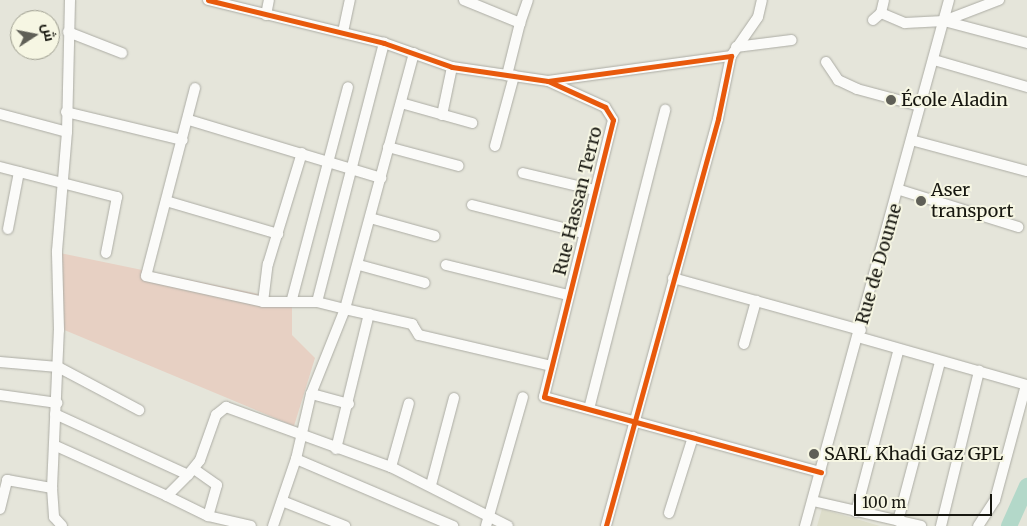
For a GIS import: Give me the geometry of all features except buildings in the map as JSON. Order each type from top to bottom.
[{"type":"street","points":[[62,526],[54,517],[52,488],[56,446],[55,414],[58,367],[57,251],[67,132],[70,0]]},
{"type":"street","name":"Rue Hassan Terro","points":[[208,0],[384,43],[452,67],[548,81],[605,107],[613,120],[583,233],[544,397],[589,410],[638,420],[820,472]]},
{"type":"street","points":[[266,14],[269,0]]},
{"type":"street","points":[[343,32],[350,0]]},
{"type":"street","points":[[464,0],[520,23]]},
{"type":"street","points":[[495,146],[520,23],[528,0]]},
{"type":"street","points":[[606,526],[638,420],[673,278],[718,119],[733,52],[758,17],[762,0]]},
{"type":"street","points":[[884,0],[877,16],[904,23],[944,21],[1027,43]]},
{"type":"street","name":"Rue de Doume","points":[[805,526],[814,501],[820,472],[900,190],[911,140],[949,0]]},
{"type":"street","points":[[944,21],[999,0]]},
{"type":"street","points":[[68,32],[122,53]]},
{"type":"street","points":[[548,81],[733,52],[792,40]]},
{"type":"street","points":[[317,302],[353,170],[384,43]]},
{"type":"street","points":[[273,526],[296,459],[311,394],[345,309],[388,147],[402,103],[414,52]]},
{"type":"street","points":[[934,60],[1027,86]]},
{"type":"street","points":[[826,62],[838,80],[857,89],[920,106]]},
{"type":"street","points":[[442,114],[452,67]]},
{"type":"street","points":[[292,299],[327,159],[348,87]]},
{"type":"street","points":[[195,88],[189,120],[146,276],[263,302],[292,299],[317,302],[412,324],[419,335],[551,366]]},
{"type":"street","points":[[402,103],[472,123]]},
{"type":"street","points":[[589,410],[665,110]]},
{"type":"street","points":[[66,112],[183,140]]},
{"type":"street","points":[[0,114],[67,132]]},
{"type":"street","points":[[189,120],[327,159],[353,170],[381,178]]},
{"type":"street","points":[[911,140],[1027,171]]},
{"type":"street","points":[[388,147],[459,166]]},
{"type":"street","points":[[263,302],[278,234],[302,153]]},
{"type":"street","points":[[0,168],[62,180],[116,197],[106,254]]},
{"type":"street","points":[[8,228],[18,172]]},
{"type":"street","points":[[523,173],[595,190]]},
{"type":"street","points":[[900,190],[1018,227]]},
{"type":"street","points":[[166,200],[278,234]]},
{"type":"street","points":[[472,205],[583,233]]},
{"type":"street","points":[[370,218],[435,236]]},
{"type":"street","points":[[358,265],[425,283]]},
{"type":"street","points":[[446,265],[568,295]]},
{"type":"street","points":[[673,278],[756,301],[859,334],[898,352],[980,371],[1026,385],[995,500],[978,526]]},
{"type":"street","points":[[744,344],[756,301]]},
{"type":"street","points":[[336,449],[349,404],[369,314]]},
{"type":"street","points":[[856,512],[898,352]]},
{"type":"street","points":[[0,362],[58,367],[139,410]]},
{"type":"street","points":[[898,521],[940,362]]},
{"type":"street","points":[[941,526],[980,371]]},
{"type":"street","points":[[311,394],[349,404]]},
{"type":"street","points":[[0,395],[57,403]]},
{"type":"street","points":[[486,526],[523,397]]},
{"type":"street","points":[[430,485],[454,398]]},
{"type":"street","points":[[391,467],[409,403]]},
{"type":"street","points":[[167,496],[191,472],[222,407],[302,433],[336,449],[391,467],[490,514],[508,526]]},
{"type":"street","points":[[55,414],[217,485],[208,516]]},
{"type":"street","points":[[669,513],[693,437]]},
{"type":"street","points":[[56,446],[208,516],[251,526]]},
{"type":"street","points":[[296,459],[453,526]]},
{"type":"street","points":[[0,509],[8,480],[52,488]]},
{"type":"street","points":[[282,501],[344,526]]},
{"type":"street","points":[[814,501],[919,526]]},
{"type":"shaded area","points":[[60,253],[292,301],[292,335],[315,358],[294,426],[62,329]]},
{"type":"shaded area","points":[[822,509],[880,526],[817,526]]},
{"type":"waterway","points":[[1009,526],[1027,486]]},
{"type":"cycle path","points":[[208,0],[384,43],[452,67],[548,81],[605,107],[613,120],[544,397],[821,472]]},
{"type":"cycle path","points":[[548,81],[731,56],[718,119],[606,526]]},
{"type":"place","name":"École Aladin","points":[[891,100]]},
{"type":"place","name":"Aser transport","points":[[921,201]]},
{"type":"place","name":"SARL Khadi Gaz GPL","points":[[814,454]]}]
